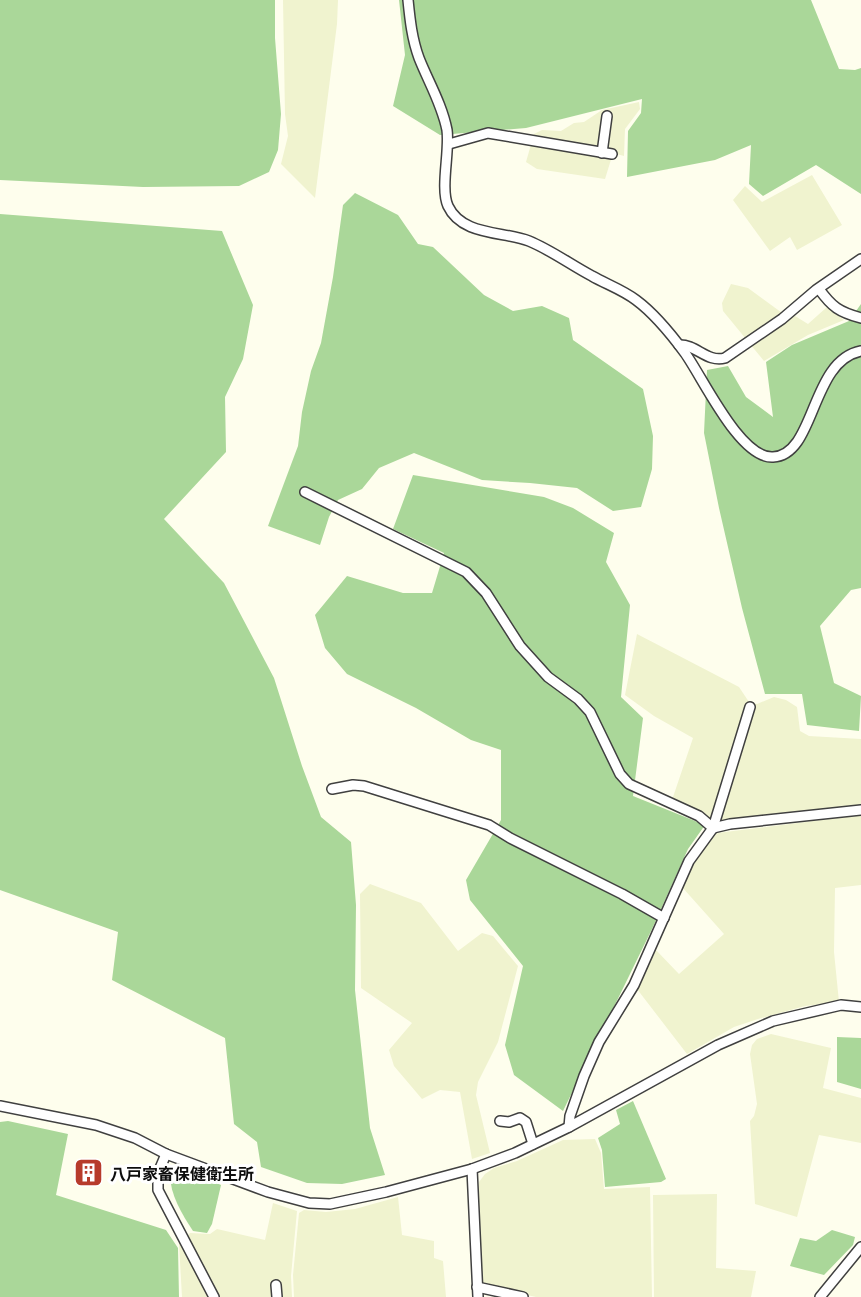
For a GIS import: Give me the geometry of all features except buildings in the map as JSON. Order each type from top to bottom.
[{"type":"street","points":[[408,0],[418,56],[442,113],[449,144],[446,188],[448,206],[459,220],[478,229],[528,241],[635,299],[660,322],[679,345],[728,422],[748,447],[760,454],[774,457],[790,451],[800,438],[821,387],[840,361],[861,351]]},
{"type":"street","points":[[449,144],[488,133],[607,154],[607,116]]},
{"type":"street","points":[[679,345],[687,345],[712,359],[725,358],[782,319],[861,259]]},
{"type":"street","points":[[819,289],[831,305],[840,312],[861,318]]},
{"type":"street","points":[[305,492],[466,572],[486,593],[520,646],[548,677],[578,699],[590,712],[620,774],[629,784],[699,816],[713,828]]},
{"type":"street","points":[[569,1127],[570,1116],[584,1076],[599,1042],[634,986],[689,861],[713,828],[750,707]]},
{"type":"street","points":[[332,789],[353,785],[364,786],[489,825],[664,918]]},
{"type":"street","points":[[713,828],[730,824],[861,810]]},
{"type":"street","points":[[0,1106],[96,1125],[135,1138],[166,1154],[268,1192],[309,1203],[330,1204],[347,1202],[472,1168],[533,1144],[569,1127],[718,1045],[773,1021],[841,1005],[861,1007]]},
{"type":"street","points":[[500,1121],[509,1122],[520,1118],[526,1122],[533,1144]]},
{"type":"street","points":[[166,1154],[158,1173],[158,1190],[214,1297]]},
{"type":"street","points":[[472,1168],[478,1297]]},
{"type":"street","points":[[820,1297],[861,1247]]},
{"type":"street","points":[[276,1285],[277,1297]]},
{"type":"street","points":[[477,1287],[523,1297]]},
{"type":"green space","points":[[0,0],[275,0],[275,38],[281,114],[278,150],[269,172],[239,186],[143,187],[0,180]]},
{"type":"green space","points":[[283,0],[338,0],[315,198],[281,164],[288,136],[285,114]]},
{"type":"green space","points":[[399,0],[811,0],[839,69],[861,68],[861,194],[816,165],[763,196],[749,184],[751,145],[715,160],[627,177],[628,131],[641,113],[642,99],[526,128],[440,135],[393,106],[405,55]]},
{"type":"green space","points":[[639,102],[640,109],[625,129],[624,156],[613,153],[605,179],[537,169],[526,162],[534,134],[542,130],[561,131],[574,123],[584,122],[602,110]]},
{"type":"green space","points":[[812,175],[842,225],[797,250],[790,237],[770,251],[733,200],[745,186],[762,202]]},
{"type":"green space","points":[[355,193],[398,215],[418,244],[433,247],[484,295],[513,311],[542,306],[569,318],[573,340],[643,389],[653,436],[652,469],[641,507],[613,511],[577,488],[482,480],[414,453],[379,468],[362,489],[338,500],[329,517],[320,545],[268,526],[298,446],[302,412],[311,371],[321,343],[343,205]]},
{"type":"green space","points":[[0,214],[222,231],[253,305],[243,359],[225,397],[226,452],[164,519],[224,583],[274,678],[321,817],[351,842],[356,905],[355,990],[370,1128],[385,1175],[342,1184],[307,1183],[261,1167],[257,1142],[234,1124],[225,1038],[112,980],[118,932],[0,890]]},
{"type":"green space","points":[[731,284],[748,288],[789,318],[795,316],[808,324],[827,307],[844,320],[808,335],[764,361],[723,311],[722,303]]},
{"type":"green space","points":[[861,304],[861,588],[851,590],[820,626],[834,683],[861,696],[859,731],[807,725],[802,694],[765,694],[742,608],[704,433],[707,370],[728,366],[746,397],[773,417],[766,362],[792,345],[849,321]]},
{"type":"green space","points":[[413,475],[544,497],[573,508],[614,533],[606,562],[630,605],[621,697],[643,718],[633,796],[705,825],[688,849],[652,929],[563,1111],[514,1075],[505,1045],[523,966],[470,900],[466,880],[501,820],[501,750],[471,740],[416,708],[347,674],[325,648],[315,615],[347,576],[403,593],[432,593],[444,553],[393,529]]},
{"type":"green space","points":[[637,634],[739,687],[749,702],[757,704],[774,697],[786,700],[797,707],[800,731],[809,736],[861,739],[861,806],[719,823],[712,822],[672,800],[693,738],[654,716],[625,695]]},
{"type":"green space","points":[[861,815],[861,885],[835,888],[834,952],[839,1002],[805,1006],[734,1027],[687,1054],[637,989],[655,949],[679,974],[724,934],[682,887],[693,861],[707,840],[717,833]]},
{"type":"green space","points":[[370,884],[421,903],[458,951],[482,933],[493,936],[518,966],[498,1042],[478,1082],[476,1095],[490,1153],[472,1159],[460,1092],[440,1090],[422,1099],[394,1066],[389,1050],[412,1023],[361,988],[360,894]]},
{"type":"green space","points":[[771,1034],[831,1048],[823,1088],[861,1098],[861,1143],[819,1135],[797,1217],[755,1204],[750,1121],[757,1104],[750,1054],[752,1045],[757,1039]]},
{"type":"green space","points":[[837,1037],[861,1038],[861,1089],[837,1082]]},
{"type":"green space","points":[[633,1101],[666,1179],[661,1182],[605,1187],[602,1150],[598,1138],[620,1124],[616,1110]]},
{"type":"green space","points":[[8,1121],[68,1134],[56,1195],[166,1230],[178,1248],[179,1297],[0,1297],[0,1122]]},
{"type":"green space","points":[[595,1139],[601,1153],[604,1189],[650,1187],[652,1297],[536,1297],[482,1285],[478,1194],[479,1182],[485,1174],[494,1168],[517,1161],[563,1140]]},
{"type":"green space","points":[[180,1167],[221,1185],[212,1224],[207,1233],[193,1231],[174,1197],[170,1174]]},
{"type":"green space","points":[[717,1194],[716,1268],[756,1271],[751,1297],[654,1297],[653,1195]]},
{"type":"green space","points":[[398,1197],[402,1235],[434,1241],[434,1258],[443,1261],[446,1297],[294,1297],[293,1275],[299,1213],[304,1210],[326,1212],[355,1209]]},
{"type":"green space","points":[[273,1203],[297,1211],[291,1276],[292,1297],[182,1297],[179,1244],[190,1233],[210,1234],[217,1229],[265,1240]]},
{"type":"green space","points":[[832,1230],[855,1237],[853,1245],[824,1275],[790,1266],[800,1238],[816,1241]]},
{"type":"place","name":"八戸家畜保健衛生所","points":[[89,1173]]}]
